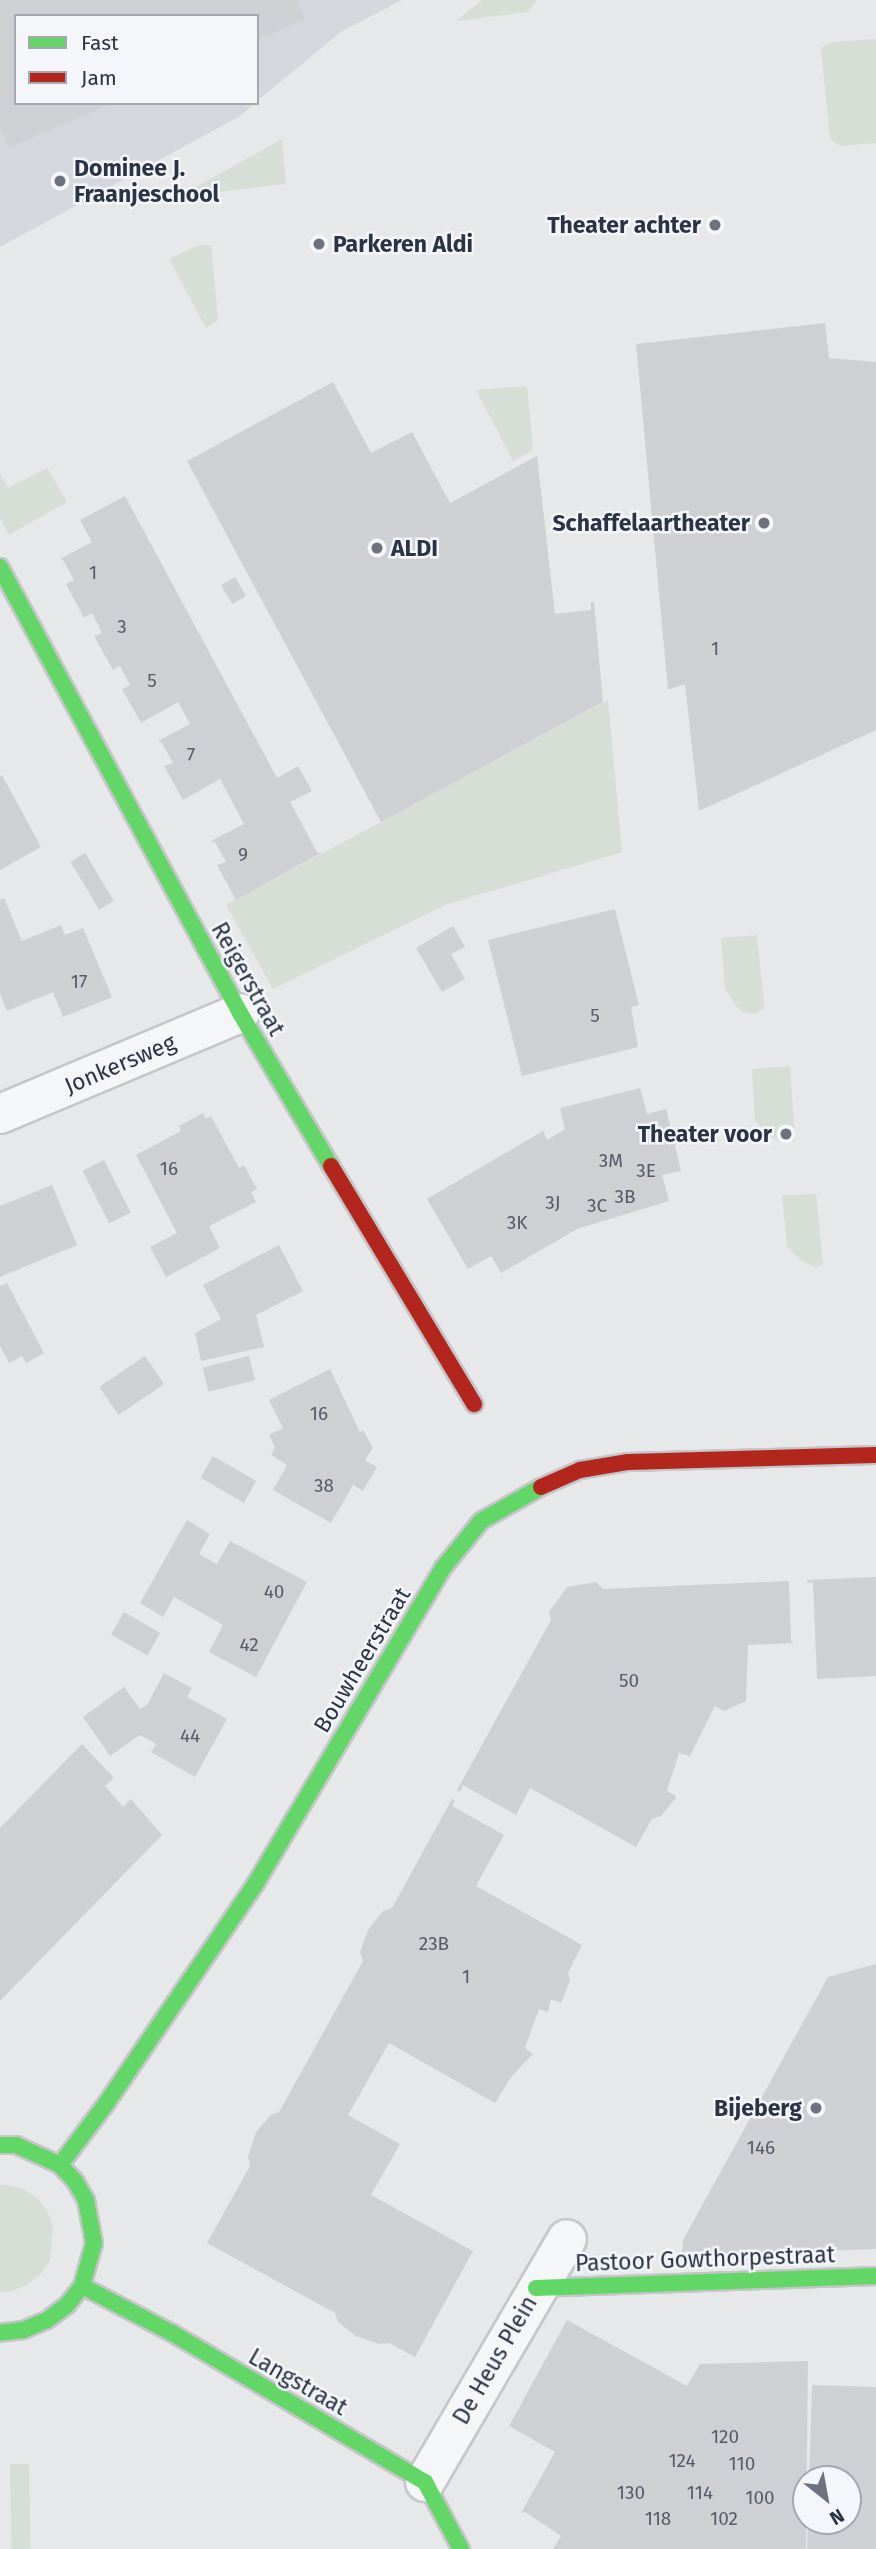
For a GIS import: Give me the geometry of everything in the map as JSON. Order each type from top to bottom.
[{"type":"street","name":"Reigerstraat","points":[[0,567],[240,1013],[474,1404]]},
{"type":"street","name":"Jonkersweg","points":[[0,1114],[240,1013]]},
{"type":"street","name":"Bouwheerstraat","points":[[60,2165],[111,2096],[256,1883],[443,1568],[481,1521],[517,1498],[580,1470],[628,1462],[876,1455]]},
{"type":"street","points":[[0,2145],[16,2146],[39,2153],[60,2165],[75,2181],[86,2200],[92,2221],[94,2244],[82,2286],[66,2305],[47,2320],[23,2330],[0,2333]]},
{"type":"street","name":"De Heus Plein","points":[[425,2482],[567,2239]]},
{"type":"street","name":"Pastoor Gowthorpestraat","points":[[536,2288],[876,2276]]},
{"type":"street","name":"Langstraat","points":[[82,2286],[172,2333],[425,2482]]},
{"type":"street","points":[[425,2482],[461,2549]]},
{"type":"shaded area","name":"Dominee J. Fraanjeschool","points":[[0,0],[402,0],[342,31],[259,99],[259,14],[14,14],[14,105],[253,105],[240,116],[0,247]]},
{"type":"shaded area","points":[[482,0],[537,0],[528,12],[456,21]]},
{"type":"shaded area","points":[[876,39],[876,143],[840,146],[830,139],[821,48],[832,42]]},
{"type":"shaded area","points":[[282,139],[286,184],[180,196]]},
{"type":"shaded area","points":[[211,245],[218,320],[206,328],[169,259],[196,246]]},
{"type":"shaded area","points":[[527,386],[533,450],[513,461],[476,390]]},
{"type":"shaded area","points":[[47,468],[67,502],[9,535],[0,518],[0,474],[8,488]]},
{"type":"shaded area","points":[[608,700],[622,852],[445,905],[273,989],[226,905]]},
{"type":"shaded area","points":[[757,935],[764,1004],[763,1009],[755,1014],[743,1012],[725,989],[721,938]]},
{"type":"shaded area","points":[[790,1066],[795,1141],[782,1143],[766,1134],[755,1120],[752,1069]]},
{"type":"shaded area","points":[[816,1194],[823,1264],[816,1267],[800,1260],[787,1246],[782,1195]]},
{"type":"shaded area","points":[[0,2184],[21,2188],[36,2197],[47,2210],[53,2226],[50,2261],[40,2275],[25,2286],[8,2292],[0,2292]]},
{"type":"shaded area","points":[[10,2464],[29,2464],[30,2549],[11,2549]]},
{"type":"building","points":[[0,0],[297,0],[305,19],[259,39],[259,14],[14,14],[14,105],[107,105],[9,148],[0,128]]},
{"type":"building","name":"Schaffelaartheater","points":[[825,323],[829,358],[876,362],[876,730],[699,811],[685,684],[668,690],[636,344]]},
{"type":"building","points":[[333,382],[371,453],[412,432],[450,503],[537,456],[555,614],[591,610],[591,602],[594,602],[603,702],[381,822],[187,461]]},
{"type":"building","points":[[125,496],[277,778],[298,766],[312,791],[290,802],[317,852],[321,853],[236,900],[217,865],[226,862],[215,842],[211,841],[244,824],[220,779],[183,800],[164,766],[173,763],[162,743],[158,741],[190,724],[178,702],[141,723],[122,689],[130,685],[120,666],[113,670],[94,636],[102,633],[92,613],[84,618],[66,584],[74,580],[60,559],[92,542],[80,520]]},
{"type":"building","points":[[235,577],[246,596],[232,604],[221,585]]},
{"type":"building","points":[[2,775],[41,847],[0,870],[0,776]]},
{"type":"building","points":[[85,853],[114,901],[99,910],[70,862]]},
{"type":"building","points":[[4,898],[22,941],[61,925],[65,935],[83,928],[112,997],[63,1017],[53,992],[7,1011],[0,994],[0,900]]},
{"type":"building","points":[[615,909],[639,1005],[631,1007],[638,1047],[522,1076],[488,940]]},
{"type":"building","points":[[453,926],[465,947],[451,954],[465,979],[442,992],[416,948]]},
{"type":"building","points":[[640,1088],[647,1114],[666,1109],[681,1171],[662,1175],[669,1201],[577,1229],[501,1273],[491,1256],[468,1269],[427,1199],[543,1131],[547,1140],[565,1129],[560,1108]]},
{"type":"building","points":[[203,1113],[206,1119],[211,1116],[239,1168],[244,1165],[257,1189],[251,1192],[256,1202],[209,1226],[220,1248],[166,1277],[150,1247],[177,1233],[136,1155],[181,1131],[179,1126]]},
{"type":"building","points":[[104,1160],[131,1213],[109,1223],[83,1171]]},
{"type":"building","points":[[52,1185],[77,1245],[0,1277],[0,1206]]},
{"type":"building","points":[[279,1245],[303,1291],[256,1315],[264,1347],[201,1361],[195,1333],[221,1319],[203,1285]]},
{"type":"building","points":[[7,1283],[44,1353],[26,1363],[22,1356],[9,1363],[0,1346],[0,1286]]},
{"type":"building","points":[[145,1356],[164,1384],[118,1415],[99,1387]]},
{"type":"building","points":[[249,1356],[255,1380],[208,1392],[202,1368]]},
{"type":"building","points":[[330,1369],[360,1432],[363,1430],[373,1448],[365,1460],[377,1467],[363,1491],[353,1485],[331,1523],[273,1490],[287,1465],[271,1455],[275,1447],[269,1435],[283,1428],[269,1400]]},
{"type":"building","points":[[213,1456],[256,1481],[244,1503],[200,1478]]},
{"type":"building","points":[[187,1520],[210,1534],[199,1554],[217,1564],[230,1541],[307,1582],[256,1677],[209,1652],[223,1625],[174,1597],[163,1617],[140,1603]]},
{"type":"building","points":[[876,1577],[876,1676],[817,1679],[813,1582],[807,1583],[807,1580]]},
{"type":"building","points":[[789,1581],[791,1641],[794,1643],[748,1645],[746,1701],[724,1711],[715,1706],[690,1756],[679,1753],[667,1791],[676,1796],[675,1799],[661,1816],[652,1819],[636,1847],[530,1788],[516,1815],[463,1785],[460,1792],[457,1790],[551,1620],[549,1612],[567,1587],[596,1582],[603,1589]]},
{"type":"building","points":[[124,1612],[160,1633],[147,1656],[111,1635]]},
{"type":"building","points":[[164,1673],[192,1688],[187,1697],[227,1719],[195,1777],[151,1752],[156,1744],[140,1735],[110,1756],[83,1717],[124,1687],[140,1709],[147,1705]]},
{"type":"building","points":[[82,1744],[114,1778],[105,1786],[123,1807],[131,1799],[162,1835],[0,2001],[0,1828]]},
{"type":"building","points":[[452,1799],[455,1801],[452,1806],[504,1835],[476,1886],[582,1945],[568,1973],[570,1981],[561,2003],[551,1999],[548,2012],[539,2009],[525,2048],[533,2054],[511,2077],[495,2103],[389,2043],[348,2115],[400,2144],[371,2195],[473,2251],[415,2357],[389,2343],[379,2344],[356,2336],[338,2322],[335,2313],[207,2243],[250,2166],[248,2157],[256,2132],[271,2115],[279,2112],[363,1961],[360,1952],[368,1930],[383,1911],[392,1908]]},
{"type":"building","name":"Bijeberg","points":[[876,1964],[876,2249],[682,2256],[683,2240],[828,1977]]},
{"type":"building","points":[[567,2320],[687,2386],[700,2364],[808,2361],[807,2465],[792,2465],[792,2535],[806,2535],[806,2549],[553,2549],[561,2536],[525,2512],[521,2513],[555,2452],[509,2426]]},
{"type":"building","points":[[812,2385],[876,2387],[876,2549],[807,2549],[808,2535],[862,2535],[862,2465],[809,2465]]},
{"type":"traffic: fast","points":[[0,567],[240,1013],[331,1166]]},
{"type":"traffic: fast","points":[[60,2165],[106,2104],[256,1883],[443,1568],[481,1521],[541,1487]]},
{"type":"traffic: fast","points":[[0,2145],[16,2145],[60,2165],[75,2181],[86,2200],[94,2243],[82,2286],[67,2305],[47,2320],[23,2330],[0,2333]]},
{"type":"traffic: fast","points":[[536,2288],[876,2276]]},
{"type":"traffic: fast","points":[[82,2286],[172,2333],[425,2482],[461,2549]]},
{"type":"traffic: jam","points":[[331,1166],[474,1404]]},
{"type":"traffic: jam","points":[[541,1487],[580,1470],[628,1462],[876,1455]]},
{"type":"place","name":"Dominee J. Fraanjeschool","points":[[60,181]]},
{"type":"place","name":"Theater achter","points":[[715,225]]},
{"type":"place","name":"Parkeren Aldi","points":[[319,244]]},
{"type":"place","name":"Schaffelaartheater","points":[[764,523]]},
{"type":"place","name":"ALDI","points":[[377,548]]},
{"type":"place","name":"Theater voor","points":[[786,1134]]},
{"type":"place","name":"Bijeberg","points":[[816,2108]]}]
